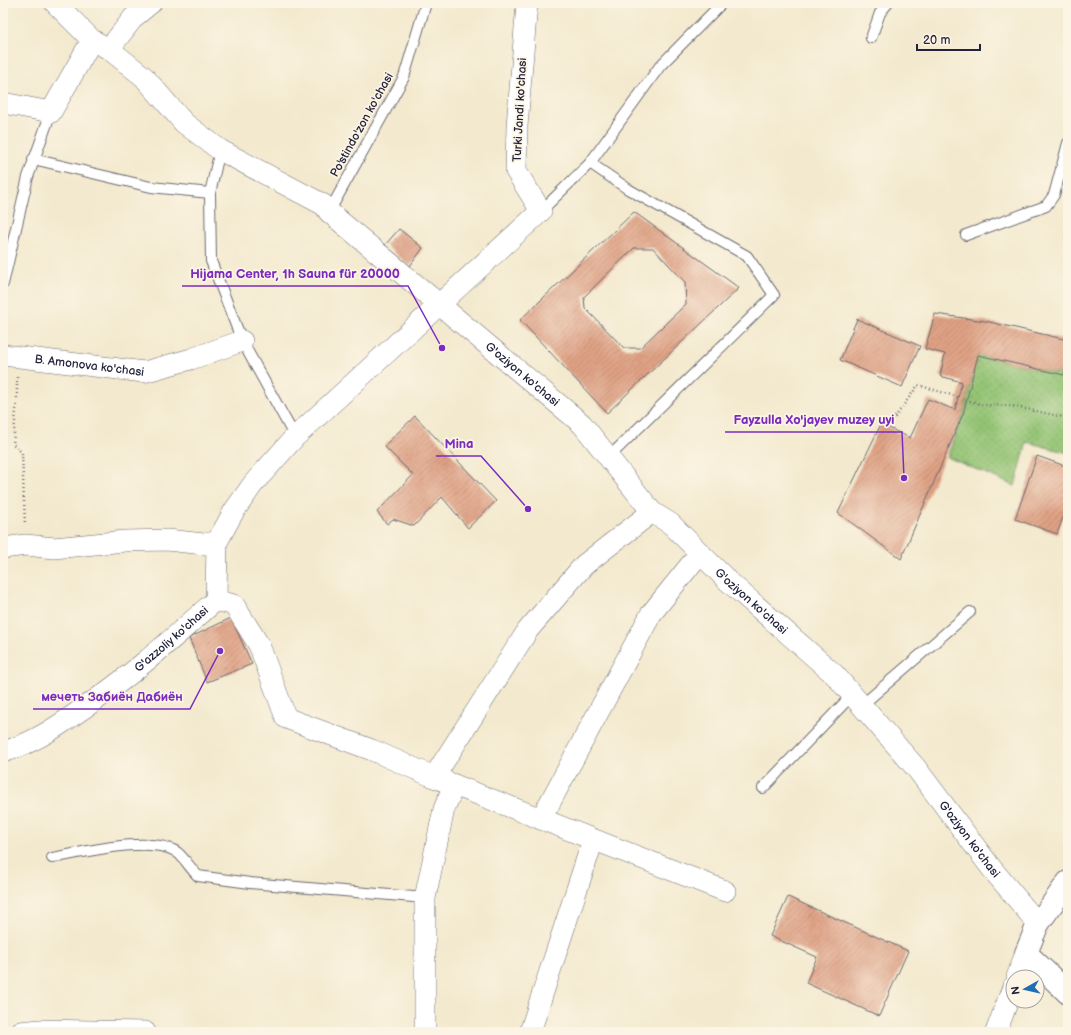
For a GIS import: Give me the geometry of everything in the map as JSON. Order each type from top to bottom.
[{"type":"street","name":"G'oziyon ko'chasi","points":[[55,3],[101,45],[144,77],[184,123],[220,150],[324,205],[329,212],[582,424],[652,512],[671,524],[728,582],[835,675],[916,768],[992,869],[1038,924]]},
{"type":"street","points":[[3,103],[51,112],[101,45],[151,3]]},
{"type":"street","name":"Turki Jandi ko'chasi","points":[[527,3],[517,126],[516,171],[541,211]]},
{"type":"street","points":[[541,211],[295,437],[253,484],[234,511],[217,542],[215,572],[216,600],[234,605],[259,645],[286,718],[372,750],[454,785],[725,891]]},
{"type":"street","name":"B. Amonova ko'chasi","points":[[10,356],[144,372],[191,359],[242,341]]},
{"type":"street","points":[[434,777],[528,630],[584,565],[652,512]]},
{"type":"street","points":[[3,548],[26,545],[54,548],[125,541],[166,540],[204,544],[217,542]]},
{"type":"street","points":[[541,819],[651,614],[700,553]]},
{"type":"street","name":"G'azzoliy ko'chasi","points":[[3,752],[21,747],[53,730],[95,701],[141,666],[216,600]]},
{"type":"street","points":[[425,1032],[425,898],[444,809],[454,785]]},
{"type":"street","points":[[530,1032],[593,840]]},
{"type":"street","points":[[1020,969],[1038,924],[1068,882]]},
{"type":"street","points":[[1026,953],[1068,993]]},
{"type":"street","points":[[996,1032],[1005,1008]]},
{"type":"street","points":[[20,1032],[47,1030],[145,1032]]},
{"type":"lane","name":"Po'stindo'zon ko'chasi","points":[[329,212],[404,77],[426,3]]},
{"type":"lane","points":[[541,211],[590,163],[660,66],[722,3]]},
{"type":"lane","points":[[871,38],[880,13],[888,3]]},
{"type":"lane","points":[[3,284],[7,262],[34,159],[51,112]]},
{"type":"lane","points":[[966,235],[1046,206],[1054,195],[1068,143]]},
{"type":"lane","points":[[220,150],[210,193],[211,262],[242,341],[295,437]]},
{"type":"lane","points":[[34,159],[151,187],[210,193]]},
{"type":"lane","points":[[590,163],[628,189],[747,256],[774,295],[609,457]]},
{"type":"lane","points":[[763,788],[857,700],[970,612]]},
{"type":"lane","points":[[52,858],[133,844],[158,846],[177,852],[198,876],[250,883],[425,898]]},
{"type":"path","points":[[10,356],[18,399],[13,444],[22,453],[26,545]]},
{"type":"path","points":[[888,427],[918,386],[958,397]]},
{"type":"path","points":[[966,400],[984,405],[1012,406],[1068,418]]},
{"type":"green space","points":[[978,355],[1068,376],[1068,453],[1027,442],[1015,486],[947,457],[963,414]]},
{"type":"building","points":[[634,212],[739,288],[607,413],[520,320]],"holes":[[[634,248],[653,248],[685,282],[686,304],[640,348],[624,348],[585,308],[584,297]]]},
{"type":"building","points":[[399,229],[423,248],[410,266],[385,245]]},
{"type":"building","points":[[935,314],[985,321],[1068,340],[1068,356],[1064,375],[978,355],[963,414],[901,559],[838,513],[881,424],[910,438],[928,399],[955,410],[962,382],[940,376],[945,354],[925,349]]},
{"type":"building","points":[[857,319],[920,346],[902,387],[840,360]]},
{"type":"building","points":[[415,416],[496,501],[468,528],[442,497],[414,526],[393,519],[387,524],[377,512],[413,475],[384,446]]},
{"type":"building","points":[[1037,456],[1068,467],[1068,503],[1057,534],[1015,519]]},
{"type":"building","points":[[231,618],[252,664],[207,682],[189,638]]},
{"type":"building","points":[[788,897],[908,951],[879,1016],[806,983],[817,957],[770,936]]},
{"type":"place","name":"Hijama Center, 1h Sauna für 20000","points":[[442,348]]},
{"type":"place","name":"Fayzulla Xo'jayev muzey uyi","points":[[904,478]]},
{"type":"place","name":"Mina","points":[[528,509]]},
{"type":"place","name":"мечеть Забиён Дабиён","points":[[220,651]]}]
